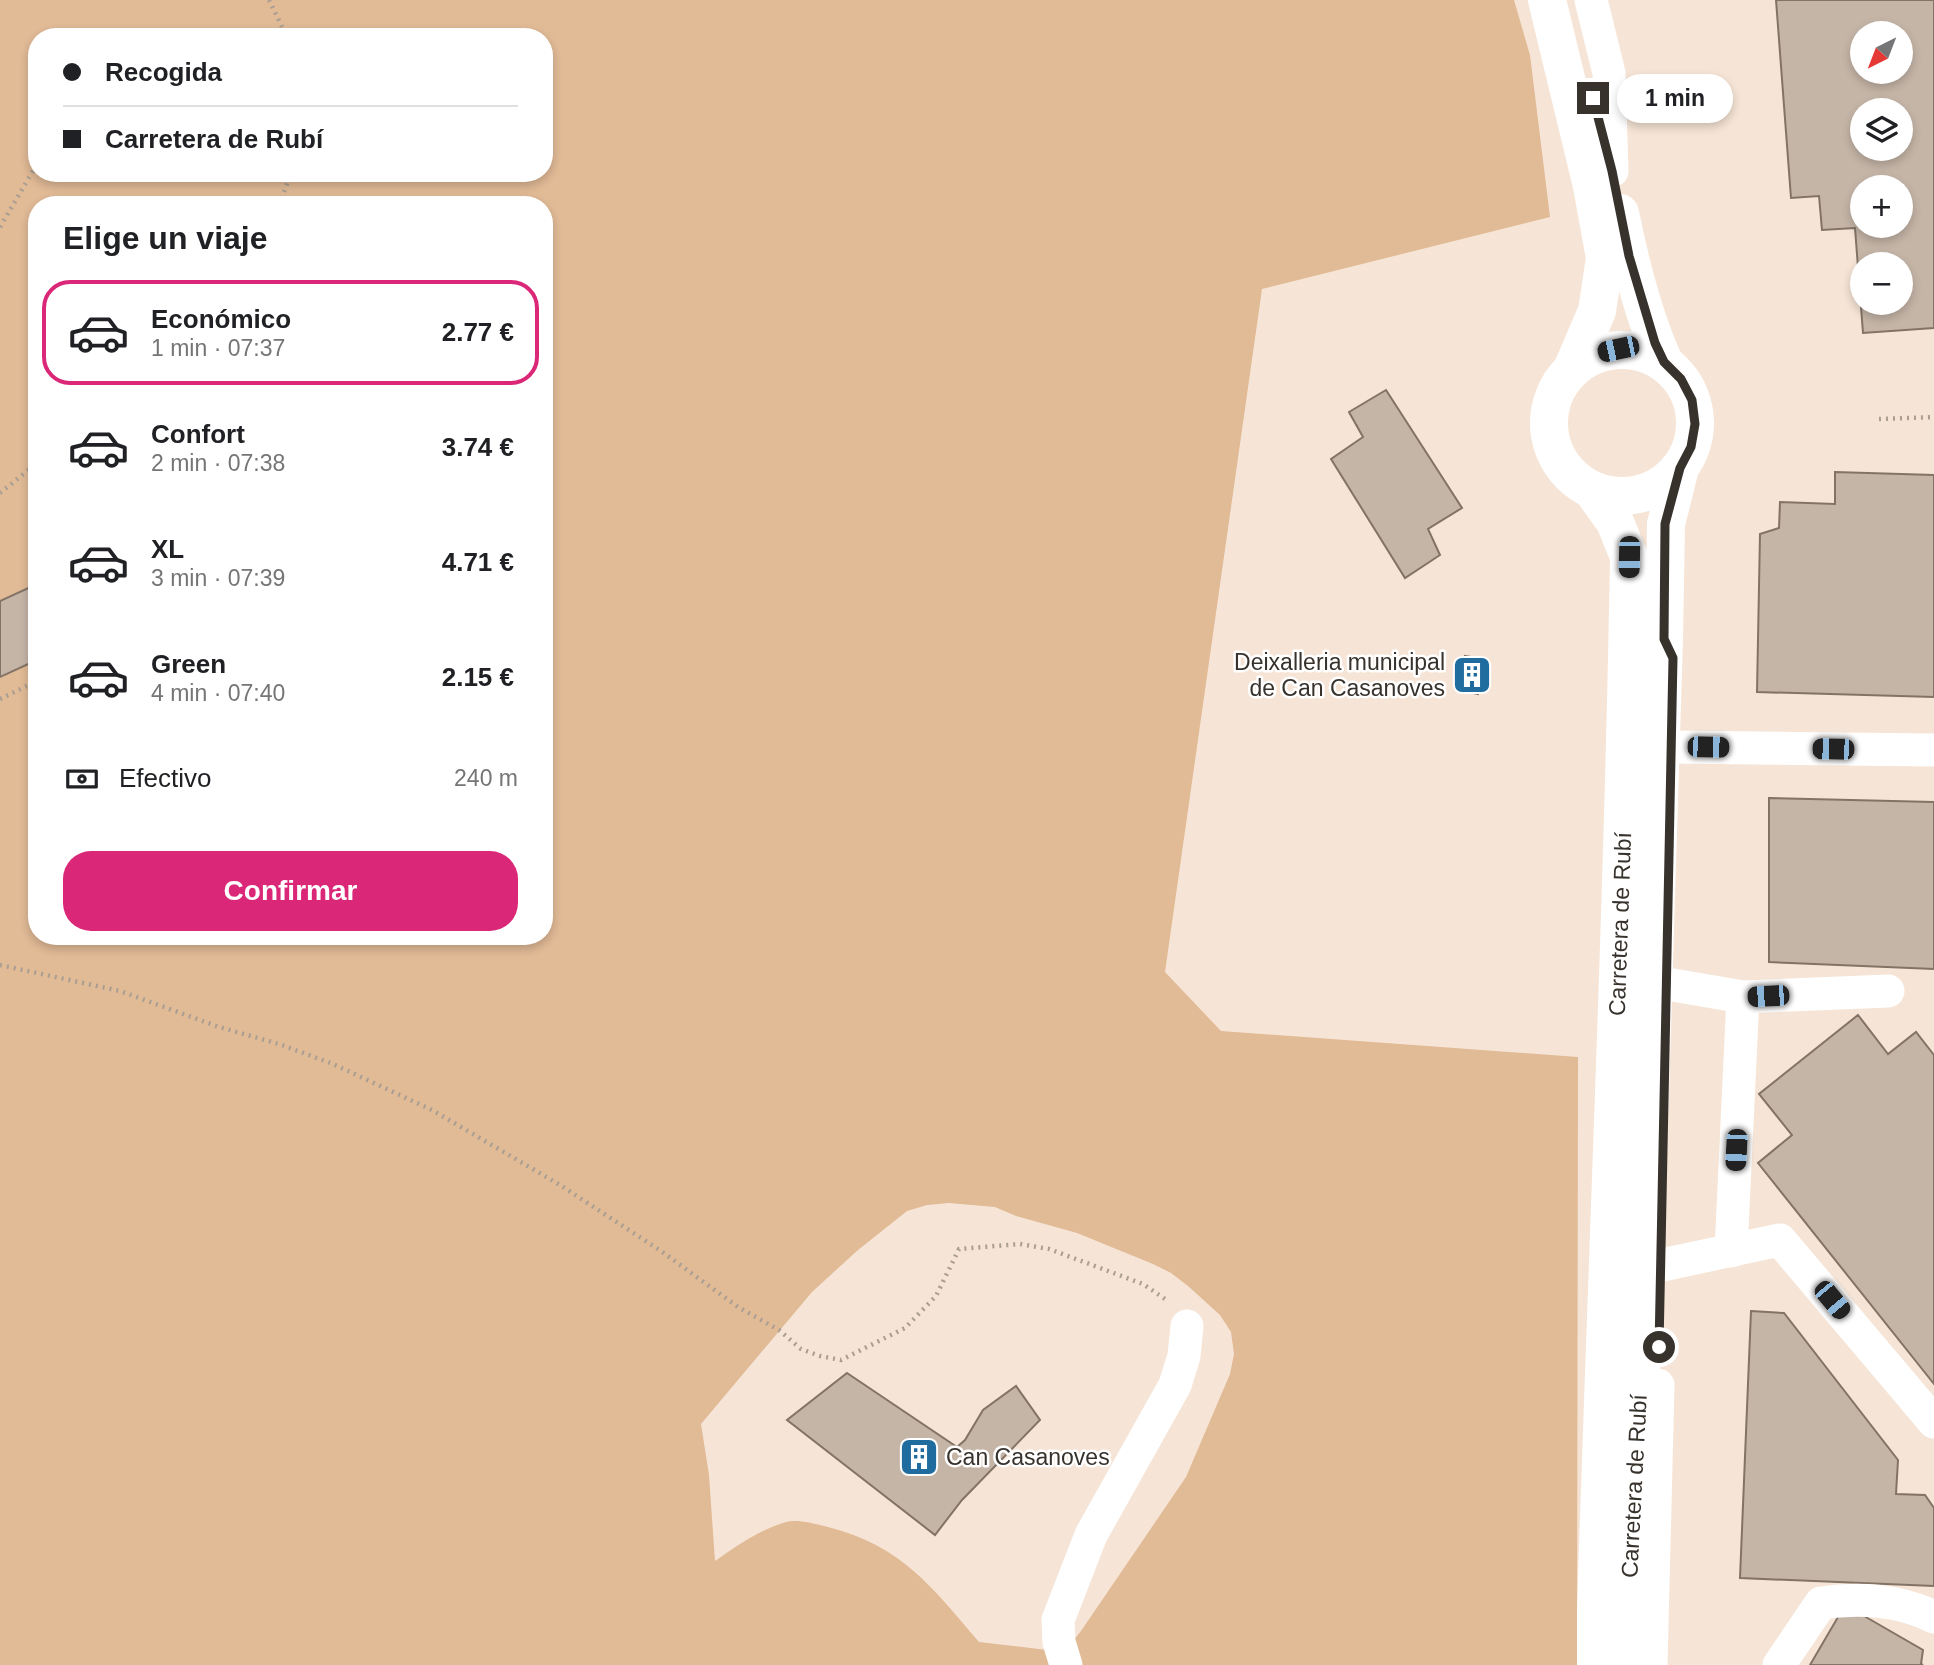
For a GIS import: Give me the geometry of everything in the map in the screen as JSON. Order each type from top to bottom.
[{"type":"main road","points":[[1547,0],[1592,186],[1605,258],[1597,311],[1573,367],[1558,385],[1549,409],[1549,433],[1556,457],[1571,476],[1592,490],[1616,496],[1640,494],[1662,484],[1680,468],[1691,447],[1695,424],[1692,400],[1681,379],[1664,362],[1655,343],[1629,256],[1612,171],[1568,0]]},
{"type":"main road","points":[[1573,367],[1594,354],[1618,349],[1642,352],[1664,362]]},
{"type":"main road","name":"Carretera de Rubí","points":[[1628,1665],[1631,1517],[1642,1352],[1664,639],[1665,524],[1680,468]]},
{"type":"main road","name":"Carretera de Rubí","points":[[1592,490],[1615,522],[1629,557],[1622,882],[1595,1610],[1596,1665]]},
{"type":"street","points":[[1591,0],[1609,73],[1612,171]]},
{"type":"street","points":[[1651,1665],[1672,747],[1673,658],[1664,639]]},
{"type":"street","points":[[1672,747],[1934,750]]},
{"type":"street","points":[[1667,984],[1744,997],[1888,991]]},
{"type":"street","points":[[1731,1251],[1744,997]]},
{"type":"street","points":[[1662,1265],[1780,1240],[1934,1422]]},
{"type":"street","points":[[1066,1665],[1059,1642],[1058,1620],[1091,1535],[1175,1385],[1184,1356],[1187,1326]]},
{"type":"street","points":[[1779,1665],[1821,1603],[1848,1599],[1912,1606],[1934,1616]]},
{"type":"path","points":[[269,0],[282,28]]},
{"type":"path","points":[[0,227],[28,179]]},
{"type":"path","points":[[1879,419],[1934,417]]},
{"type":"path","points":[[0,493],[28,470]]},
{"type":"path","points":[[0,699],[28,685]]},
{"type":"path","points":[[0,965],[120,991],[219,1027],[279,1044],[333,1064],[432,1110],[560,1185],[662,1251],[738,1307],[779,1330],[801,1349],[820,1356],[841,1360],[905,1328],[936,1296],[958,1250],[987,1246],[1020,1244],[1049,1249],[1143,1284],[1161,1294],[1187,1326]]},
{"type":"shaded area","points":[[0,0],[1514,0],[1530,55],[1550,217],[1262,289],[1165,972],[1221,1031],[1578,1057],[1577,1665],[0,1665]],"holes":[[[949,1203],[995,1207],[1016,1216],[1077,1233],[1153,1264],[1188,1286],[1220,1315],[1231,1332],[1234,1354],[1230,1374],[1186,1477],[1064,1652],[979,1642],[930,1587],[896,1557],[854,1535],[828,1527],[801,1521],[776,1525],[715,1561],[709,1475],[701,1424],[812,1292],[858,1250],[907,1211],[927,1205]]]},
{"type":"building","points":[[1776,0],[1934,0],[1934,328],[1863,333],[1862,315],[1913,315],[1913,252],[1857,252],[1856,238],[1913,238],[1913,175],[1850,175],[1850,228],[1822,230],[1819,196],[1791,198]]},
{"type":"building","points":[[1386,390],[1462,508],[1428,529],[1440,555],[1405,578],[1331,459],[1363,437],[1349,412]]},
{"type":"building","points":[[1835,472],[1934,475],[1934,697],[1757,692],[1760,534],[1779,528],[1780,502],[1835,504]]},
{"type":"building","points":[[28,588],[28,664],[0,677],[0,601]]},
{"type":"building","name":"Deixalleria municipal de Can Casanoves","points":[[1465,656],[1484,659],[1478,694],[1460,690]]},
{"type":"building","points":[[1769,798],[1934,802],[1934,969],[1769,962]]},
{"type":"building","points":[[1858,1015],[1888,1054],[1916,1032],[1934,1055],[1934,1384],[1758,1163],[1792,1135],[1759,1094]]},
{"type":"building","points":[[1751,1311],[1784,1313],[1898,1460],[1896,1494],[1925,1495],[1934,1508],[1934,1586],[1740,1578]]},
{"type":"building","name":"Can Casanoves","points":[[847,1373],[957,1447],[965,1440],[983,1410],[1016,1386],[1040,1420],[962,1500],[935,1535],[787,1420]]},
{"type":"building","points":[[1845,1605],[1923,1650],[1923,1665],[1810,1665]]},
{"type":"place","name":"Deixalleria municipal de Can Casanoves","points":[[1472,675]]},
{"type":"place","name":"Can Casanoves","points":[[919,1457]]},
{"type":"route","points":[[1593,98],[1612,171],[1629,256],[1655,343],[1664,362],[1681,379],[1692,400],[1695,424],[1691,447],[1680,468],[1665,524],[1664,639],[1673,658],[1659,1347]]}]
